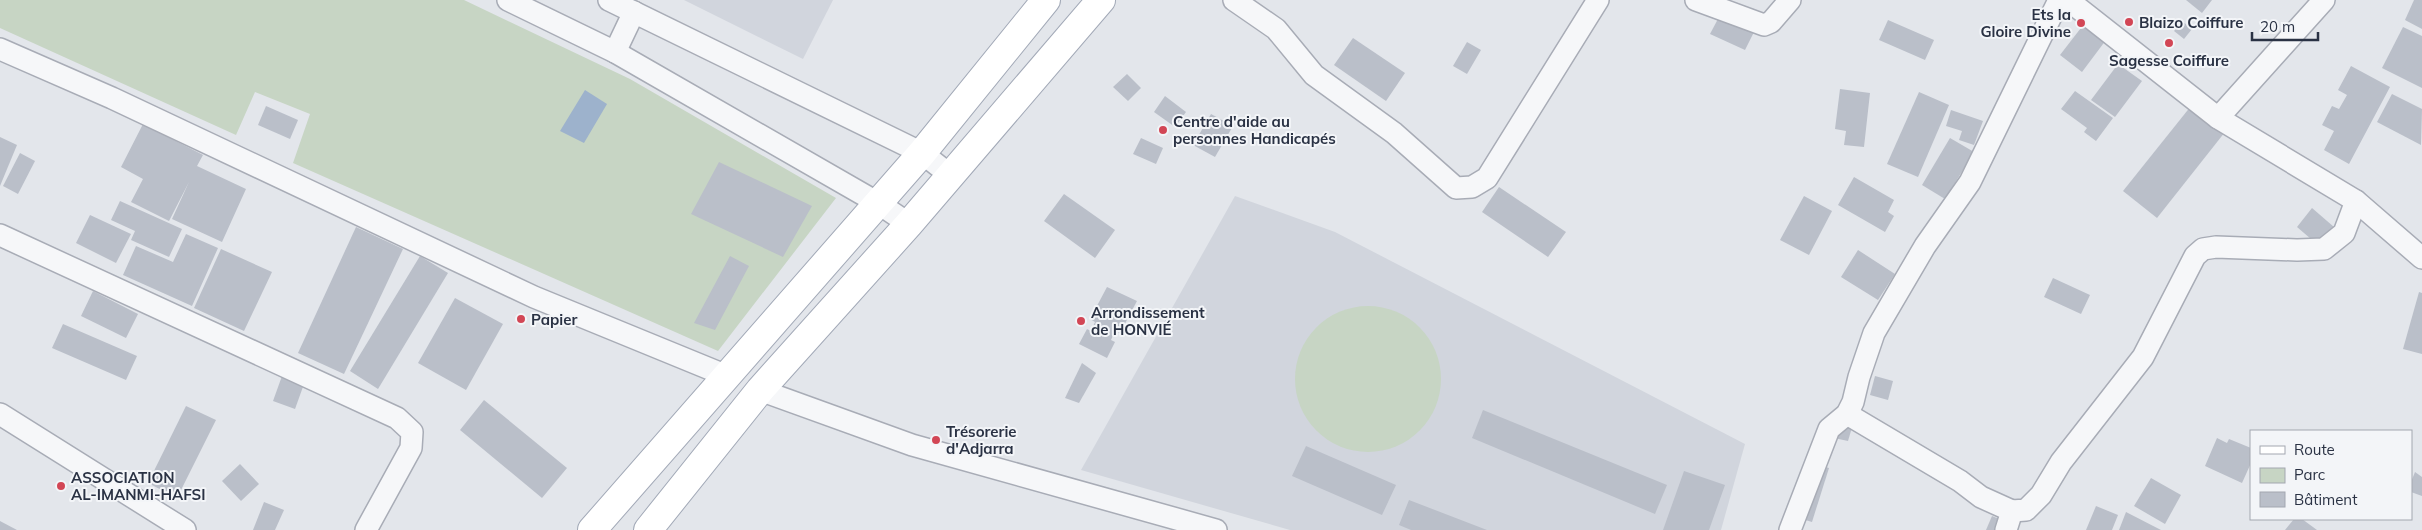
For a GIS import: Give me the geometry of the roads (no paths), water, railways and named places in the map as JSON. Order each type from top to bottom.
[{"type":"main road","points":[[592,530],[922,153],[1046,0]]},
{"type":"main road","points":[[648,530],[760,390],[909,224],[1100,0]]},
{"type":"street","points":[[508,0],[615,52],[878,203],[909,224]]},
{"type":"street","points":[[609,0],[922,153],[950,175]]},
{"type":"street","points":[[1234,0],[1276,29],[1314,75],[1394,133],[1456,188],[1472,188],[1486,178],[1598,0]]},
{"type":"street","points":[[1696,0],[1764,25],[1771,22],[1790,0]]},
{"type":"street","points":[[1790,530],[1829,429],[1846,414],[1852,402],[1858,376],[1874,333],[1925,246],[1970,182],[2059,0]]},
{"type":"street","points":[[2068,0],[2218,118],[2356,201],[2422,258]]},
{"type":"street","points":[[2218,118],[2324,0]]},
{"type":"street","points":[[615,52],[634,12]]},
{"type":"street","points":[[0,49],[112,98],[534,297],[727,376]]},
{"type":"street","points":[[1846,414],[1960,481],[2009,520],[2026,510],[2041,495],[2061,462],[2143,358],[2195,256],[2203,248],[2324,249],[2344,233],[2356,201]]},
{"type":"street","points":[[0,235],[397,418],[412,432],[411,448],[366,530]]},
{"type":"street","points":[[760,390],[912,445],[1216,530]]},
{"type":"street","points":[[0,414],[184,530]]},
{"type":"water","points":[[585,90],[607,104],[584,143],[560,131]]},
{"type":"place","name":"Blaizo Coiffure","points":[[2129,22]]},
{"type":"place","name":"Ets la Gloire Divine","points":[[2081,23]]},
{"type":"place","name":"Sagesse Coiffure","points":[[2169,43]]},
{"type":"place","name":"Centre d'aide au personnes Handicapés","points":[[1163,130]]},
{"type":"place","name":"Papier","points":[[521,319]]},
{"type":"place","name":"Arrondissement de HONVIÉ","points":[[1081,321]]},
{"type":"place","name":"Trésorerie d'Adjarra","points":[[936,440]]},
{"type":"place","name":"ASSOCIATION AL-IMANMI-HAFSI","points":[[61,486]]}]
